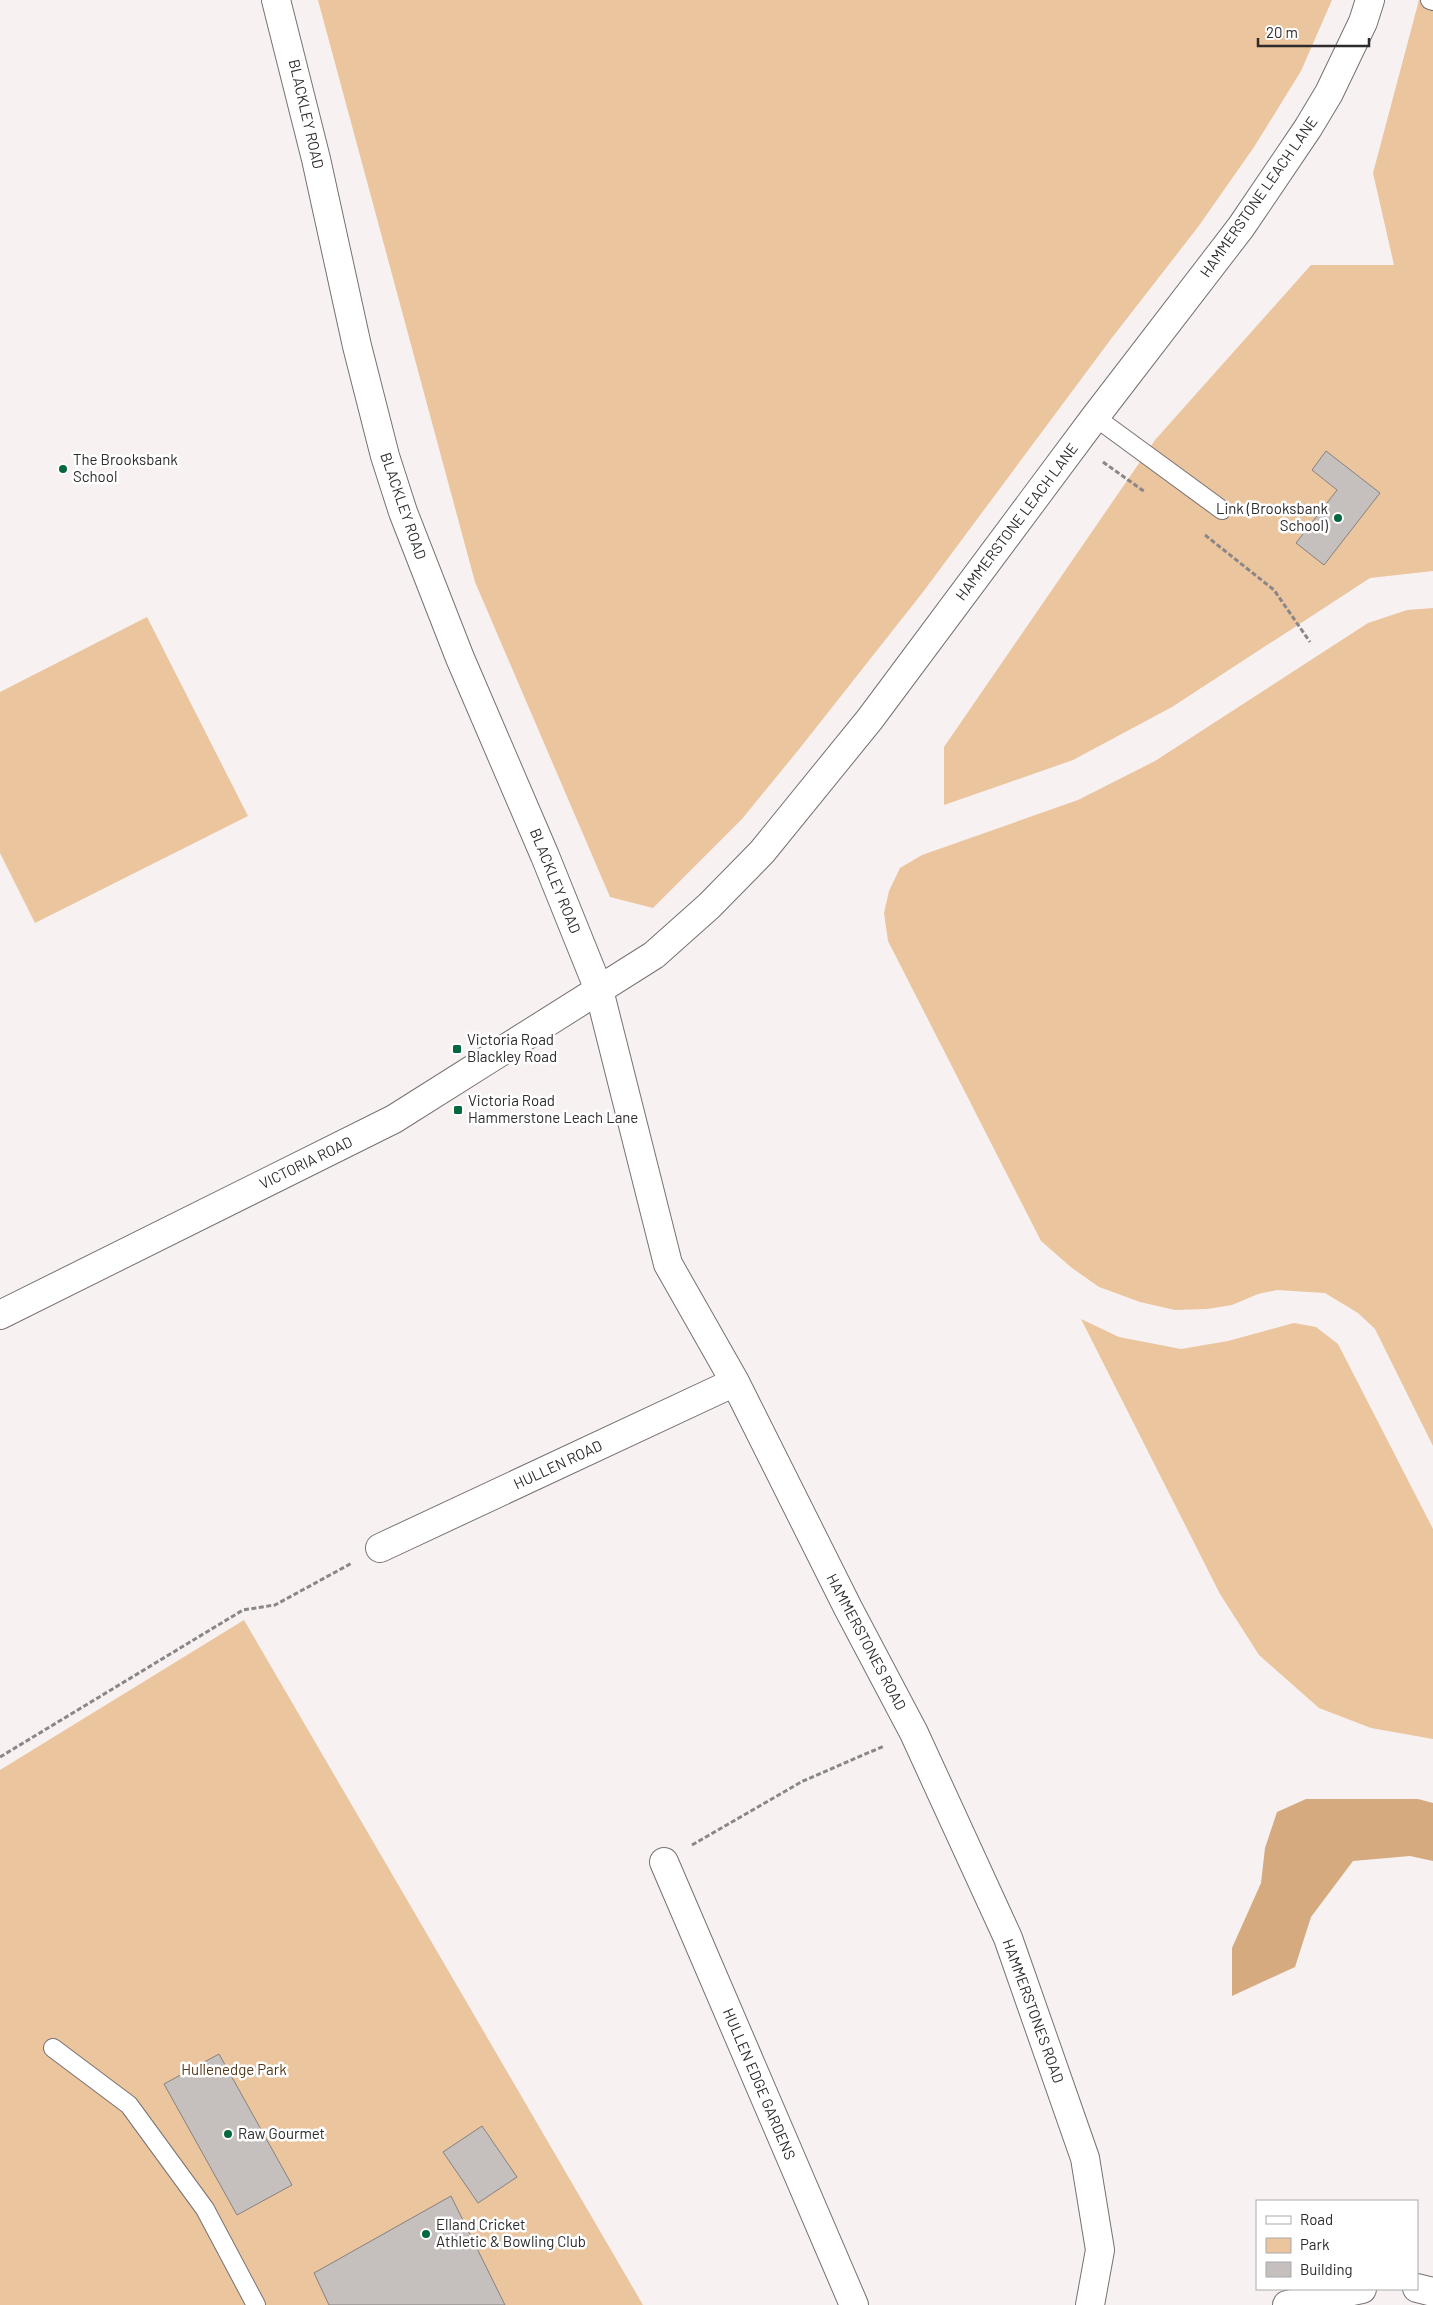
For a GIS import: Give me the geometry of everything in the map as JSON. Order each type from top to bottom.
[{"type":"street","name":"BLACKLEY ROAD","points":[[276,0],[312,140],[362,364],[385,456],[397,494],[460,658],[545,856],[599,990]]},
{"type":"street","name":"HAMMERSTONE LEACH LANE","points":[[599,990],[654,955],[683,931],[762,852],[870,719],[1076,443],[1241,227],[1304,135],[1329,93],[1363,22],[1370,0]]},
{"type":"street","name":"VICTORIA ROAD","points":[[0,1316],[394,1119],[599,990]]},
{"type":"street","name":"HAMMERSTONES ROAD","points":[[599,990],[668,1264],[735,1382],[848,1608],[914,1733],[1008,1938],[1085,2158],[1100,2250],[1092,2305]]},
{"type":"street","name":"HULLEN ROAD","points":[[380,1548],[735,1382]]},
{"type":"street","name":"HULLEN EDGE GARDENS","points":[[664,1862],[854,2305]]},
{"type":"street","points":[[1418,2288],[1433,2292]]},
{"type":"street","points":[[1302,2304],[1358,2290]]},
{"type":"lane","points":[[1096,417],[1222,510]]},
{"type":"lane","points":[[53,2048],[129,2105],[205,2209],[256,2305]]},
{"type":"path","points":[[1076,443],[1150,496]]},
{"type":"path","points":[[1204,534],[1274,590],[1310,642]]},
{"type":"path","points":[[0,1757],[243,1610],[275,1605],[380,1548]]},
{"type":"path","points":[[664,1862],[733,1820],[804,1781],[914,1733]]},
{"type":"green space","points":[[318,0],[1332,0],[1301,71],[1254,147],[1198,227],[1111,339],[923,592],[800,748],[742,819],[653,908],[610,897],[475,582]]},
{"type":"green space","points":[[1419,0],[1433,0],[1433,571],[1370,578],[1172,707],[1073,760],[944,805],[944,747],[1155,440],[1311,265],[1394,265],[1373,173]]},
{"type":"green space","points":[[1433,608],[1433,1446],[1375,1329],[1358,1313],[1325,1293],[1277,1290],[1258,1294],[1232,1305],[1207,1309],[1175,1310],[1140,1302],[1099,1287],[1072,1268],[1041,1241],[888,941],[884,913],[889,891],[900,868],[922,855],[1078,800],[1155,761],[1368,623],[1407,610]]},
{"type":"green space","points":[[147,617],[248,816],[35,923],[0,853],[0,692]]},
{"type":"green space","points":[[1081,1319],[1119,1337],[1181,1349],[1228,1341],[1294,1323],[1316,1327],[1338,1344],[1433,1529],[1433,1739],[1371,1728],[1319,1708],[1259,1655],[1220,1594]]},
{"type":"green space","name":"Hullenedge Park","points":[[244,1620],[643,2305],[0,2305],[0,1770]]},
{"type":"shaded area","points":[[1306,1799],[1418,1799],[1433,1803],[1433,1861],[1410,1856],[1353,1861],[1311,1917],[1295,1967],[1232,1996],[1232,1948],[1261,1883],[1265,1848],[1277,1812]]},
{"type":"building","name":"Link (Brooksbank School)","points":[[1326,451],[1380,493],[1324,565],[1296,543],[1337,490],[1312,470]]},
{"type":"building","name":"Raw Gourmet","points":[[219,2054],[292,2185],[237,2215],[164,2084]]},
{"type":"building","points":[[482,2126],[517,2177],[478,2203],[443,2152]]},
{"type":"building","name":"Elland Cricket Athletic & Bowling Club","points":[[451,2196],[505,2305],[329,2305],[314,2273]]},
{"type":"place","name":"The Brooksbank School","points":[[63,469]]},
{"type":"place","name":"Link (Brooksbank School)","points":[[1338,518]]},
{"type":"place","name":"Victoria Road Blackley Road","points":[[457,1049]]},
{"type":"place","name":"Victoria Road Hammerstone Leach Lane","points":[[458,1110]]},
{"type":"place","name":"Raw Gourmet","points":[[228,2134]]},
{"type":"place","name":"Elland Cricket Athletic & Bowling Club","points":[[426,2234]]}]
